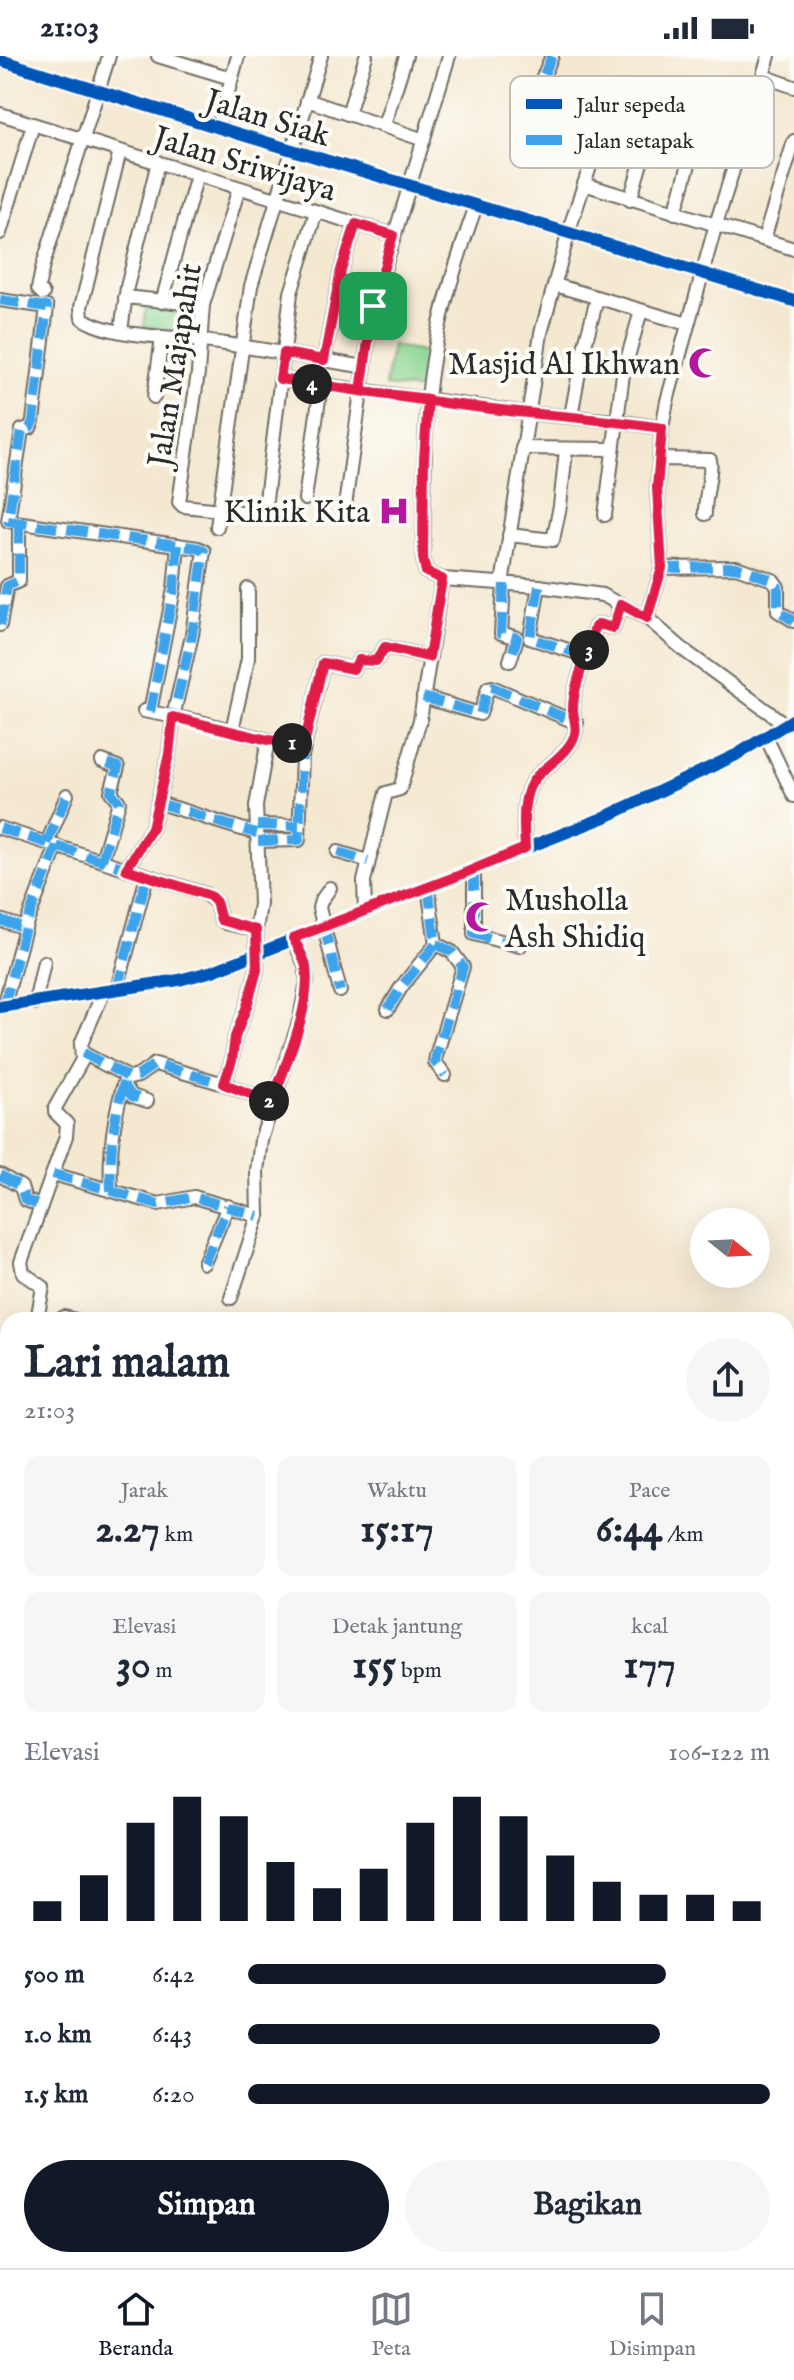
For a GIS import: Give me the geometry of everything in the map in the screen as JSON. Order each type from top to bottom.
[{"type":"street","points":[[41,289],[56,220],[109,56]]},
{"type":"street","points":[[158,56],[193,61],[231,78]]},
{"type":"street","points":[[218,128],[238,56]]},
{"type":"street","points":[[217,527],[251,286],[321,56]]},
{"type":"street","points":[[348,114],[366,56]]},
{"type":"street","points":[[384,125],[406,56]]},
{"type":"street","points":[[345,506],[373,306],[449,56]]},
{"type":"street","points":[[543,76],[552,56]]},
{"type":"street","points":[[763,76],[769,56]]},
{"type":"street","name":"Jalan Siak","points":[[0,60],[292,152],[794,301]]},
{"type":"street","points":[[774,80],[794,87]]},
{"type":"street","points":[[307,100],[424,140]]},
{"type":"street","name":"Jalan Sriwijaya","points":[[0,114],[393,235]]},
{"type":"street","points":[[0,233],[33,125]]},
{"type":"street","points":[[764,239],[794,141]]},
{"type":"street","points":[[120,151],[81,307],[82,318],[121,331],[200,340],[364,367]]},
{"type":"street","points":[[121,331],[125,297],[158,162]]},
{"type":"street","points":[[510,661],[517,638],[501,633],[503,584],[526,413],[541,333],[589,168]]},
{"type":"street","points":[[630,200],[639,168]]},
{"type":"street","points":[[675,213],[688,168]]},
{"type":"street","points":[[647,618],[662,568],[658,510],[662,428],[702,273],[734,168]]},
{"type":"street","points":[[162,302],[197,175]]},
{"type":"street","points":[[584,184],[794,249]]},
{"type":"street","name":"Jalan Majapahit","points":[[219,511],[181,505],[179,502],[203,305],[239,188]]},
{"type":"street","points":[[67,795],[2,1007],[179,980],[213,971],[645,800],[790,722],[685,651],[647,618],[593,592],[442,579],[426,572],[423,558],[424,459],[432,361],[443,309],[476,206]]},
{"type":"street","points":[[264,516],[291,293],[316,212]]},
{"type":"street","points":[[324,360],[341,270],[356,224]]},
{"type":"street","points":[[555,285],[688,324]]},
{"type":"street","points":[[125,297],[203,305]]},
{"type":"street","points":[[571,416],[597,299]]},
{"type":"street","points":[[0,300],[47,307],[33,421],[30,428],[22,430],[8,518],[10,523],[204,551],[192,635],[158,803],[150,835],[126,869]]},
{"type":"street","points":[[605,515],[623,374],[641,311]]},
{"type":"street","points":[[154,397],[162,337]]},
{"type":"street","points":[[280,379],[526,413],[662,428]]},
{"type":"street","points":[[305,499],[321,385]]},
{"type":"street","points":[[522,448],[613,449]]},
{"type":"street","points":[[509,535],[553,540],[566,450]]},
{"type":"street","points":[[659,459],[710,460],[712,470],[705,493],[705,514]]},
{"type":"street","points":[[219,511],[279,516]]},
{"type":"street","points":[[0,625],[7,586],[19,581],[19,524]]},
{"type":"street","points":[[178,545],[174,589],[147,712],[268,740],[304,745]]},
{"type":"street","points":[[662,568],[736,567],[773,580],[778,587],[778,611],[794,621]]},
{"type":"street","points":[[365,911],[363,885],[386,793],[399,791],[409,766],[442,579]]},
{"type":"street","points":[[539,586],[530,638],[587,656]]},
{"type":"street","points":[[232,730],[248,659],[248,589]]},
{"type":"street","points":[[525,848],[524,815],[529,790],[537,775],[573,741],[577,723],[574,704],[595,627],[599,624],[613,628],[621,604]]},
{"type":"street","points":[[158,803],[257,833],[299,826],[304,745],[323,663],[353,669],[359,660],[376,661],[385,647],[429,657]]},
{"type":"street","points":[[423,697],[480,714],[488,688],[492,687],[577,723]]},
{"type":"street","points":[[766,737],[794,796]]},
{"type":"street","points":[[224,1084],[235,1037],[255,981],[260,904],[256,806],[268,740]]},
{"type":"street","points":[[102,761],[118,767],[111,792],[119,802],[102,860]]},
{"type":"street","points":[[0,828],[205,894],[216,902],[221,920],[256,930]]},
{"type":"street","points":[[338,852],[368,861]]},
{"type":"street","points":[[474,870],[474,934],[520,946]]},
{"type":"street","points":[[38,1312],[43,1287],[23,1273],[21,1262],[67,1127],[55,1108],[82,1060],[81,1044],[110,990],[147,876]]},
{"type":"street","points":[[388,1009],[402,986],[436,944],[428,887]]},
{"type":"street","points":[[330,888],[319,904],[340,991]]},
{"type":"street","points":[[0,920],[25,928]]},
{"type":"street","points":[[231,1298],[258,1216],[258,1159],[272,1102],[300,1019],[307,981],[305,965],[293,938]]},
{"type":"street","points":[[436,944],[452,952],[463,967],[436,1056],[435,1062],[445,1075]]},
{"type":"street","points":[[35,1003],[44,962]]},
{"type":"street","points":[[83,1053],[124,1082],[132,1096],[147,1101]]},
{"type":"street","points":[[124,1082],[155,1064],[272,1102]]},
{"type":"street","points":[[111,1191],[109,1166],[124,1082]]},
{"type":"street","points":[[53,1174],[160,1204],[194,1197],[258,1216]]},
{"type":"street","points":[[0,1175],[21,1187],[25,1200],[41,1206]]},
{"type":"street","points":[[204,1263],[228,1206]]},
{"type":"green space","points":[[146,305],[180,309],[177,331],[144,327]]},
{"type":"green space","points":[[392,345],[429,354],[424,390],[385,386]]},
{"type":"marked path","points":[[543,76],[552,56]]},
{"type":"marked path","points":[[0,300],[47,307],[33,421],[30,428],[22,430],[8,521],[204,551],[192,635],[152,828],[126,869]]},
{"type":"marked path","points":[[428,399],[501,409]]},
{"type":"marked path","points":[[647,618],[662,568],[658,510]]},
{"type":"marked path","points":[[0,625],[7,586],[19,581],[19,524]]},
{"type":"marked path","points":[[150,712],[174,589],[178,545]]},
{"type":"marked path","points":[[662,568],[736,567],[773,580],[778,587],[778,611],[794,621]]},
{"type":"marked path","points":[[504,584],[501,633],[517,638],[510,661]]},
{"type":"marked path","points":[[539,586],[530,638],[587,656]]},
{"type":"marked path","points":[[525,848],[524,810],[528,791],[537,776],[565,751],[574,737],[573,701],[595,627],[599,624],[613,628],[621,604]]},
{"type":"marked path","points":[[258,841],[299,840],[302,756],[323,663],[353,669],[359,660],[376,661],[385,647],[429,657]]},
{"type":"marked path","points":[[423,697],[480,714],[488,688],[492,687],[577,723]]},
{"type":"marked path","points":[[268,740],[304,745]]},
{"type":"marked path","points":[[102,761],[118,767],[111,792],[119,802],[102,860]]},
{"type":"marked path","points":[[47,843],[67,795]]},
{"type":"marked path","points":[[158,803],[257,833]]},
{"type":"marked path","points":[[257,825],[299,826]]},
{"type":"marked path","points":[[0,828],[205,894],[216,902],[221,920],[256,930]]},
{"type":"marked path","points":[[4,1006],[26,924],[57,846]]},
{"type":"marked path","points":[[338,852],[368,861]]},
{"type":"marked path","points":[[474,870],[474,934],[520,946]]},
{"type":"marked path","points":[[117,989],[147,876]]},
{"type":"marked path","points":[[428,887],[436,944]]},
{"type":"marked path","points":[[0,920],[25,928]]},
{"type":"marked path","points":[[324,926],[340,991]]},
{"type":"marked path","points":[[436,944],[452,952],[463,967],[436,1056],[435,1062],[445,1075]]},
{"type":"marked path","points":[[388,1009],[402,986],[436,944]]},
{"type":"marked path","points":[[224,1084],[234,1040],[255,985],[257,954]]},
{"type":"marked path","points":[[83,1053],[130,1078],[155,1064],[272,1102]]},
{"type":"marked path","points":[[111,1191],[113,1133],[126,1077]]},
{"type":"marked path","points":[[123,1086],[132,1096],[147,1101]]},
{"type":"marked path","points":[[53,1174],[158,1204],[194,1197],[258,1216]]},
{"type":"marked path","points":[[0,1175],[21,1187],[25,1200],[41,1206]]},
{"type":"marked path","points":[[204,1263],[228,1206]]},
{"type":"cycle path","points":[[0,60],[794,301]]},
{"type":"cycle path","points":[[0,1007],[179,980],[213,971],[603,818],[736,755],[794,719]]},
{"type":"place","name":"Masjid Al Ikhwan","points":[[704,363]]},
{"type":"place","name":"Klinik Kita","points":[[394,511]]},
{"type":"place","name":"Musholla Ash Shidiq","points":[[481,917]]},
{"type":"route","points":[[373,306],[361,391],[428,399],[423,558],[426,572],[442,579],[429,657],[385,647],[376,661],[359,660],[353,669],[323,663],[304,745],[268,740],[173,717],[169,754],[150,835],[126,869],[205,894],[216,902],[221,920],[256,930],[257,970],[235,1037],[224,1084],[272,1102],[300,1019],[307,981],[301,951],[293,938],[525,848],[524,815],[529,790],[537,775],[573,741],[577,723],[573,713],[576,693],[595,627],[599,624],[613,628],[621,604],[647,618],[662,568],[657,488],[662,428],[526,413],[428,399],[381,394],[280,379],[284,353],[324,360],[341,270],[356,224],[393,235],[373,306]]}]
